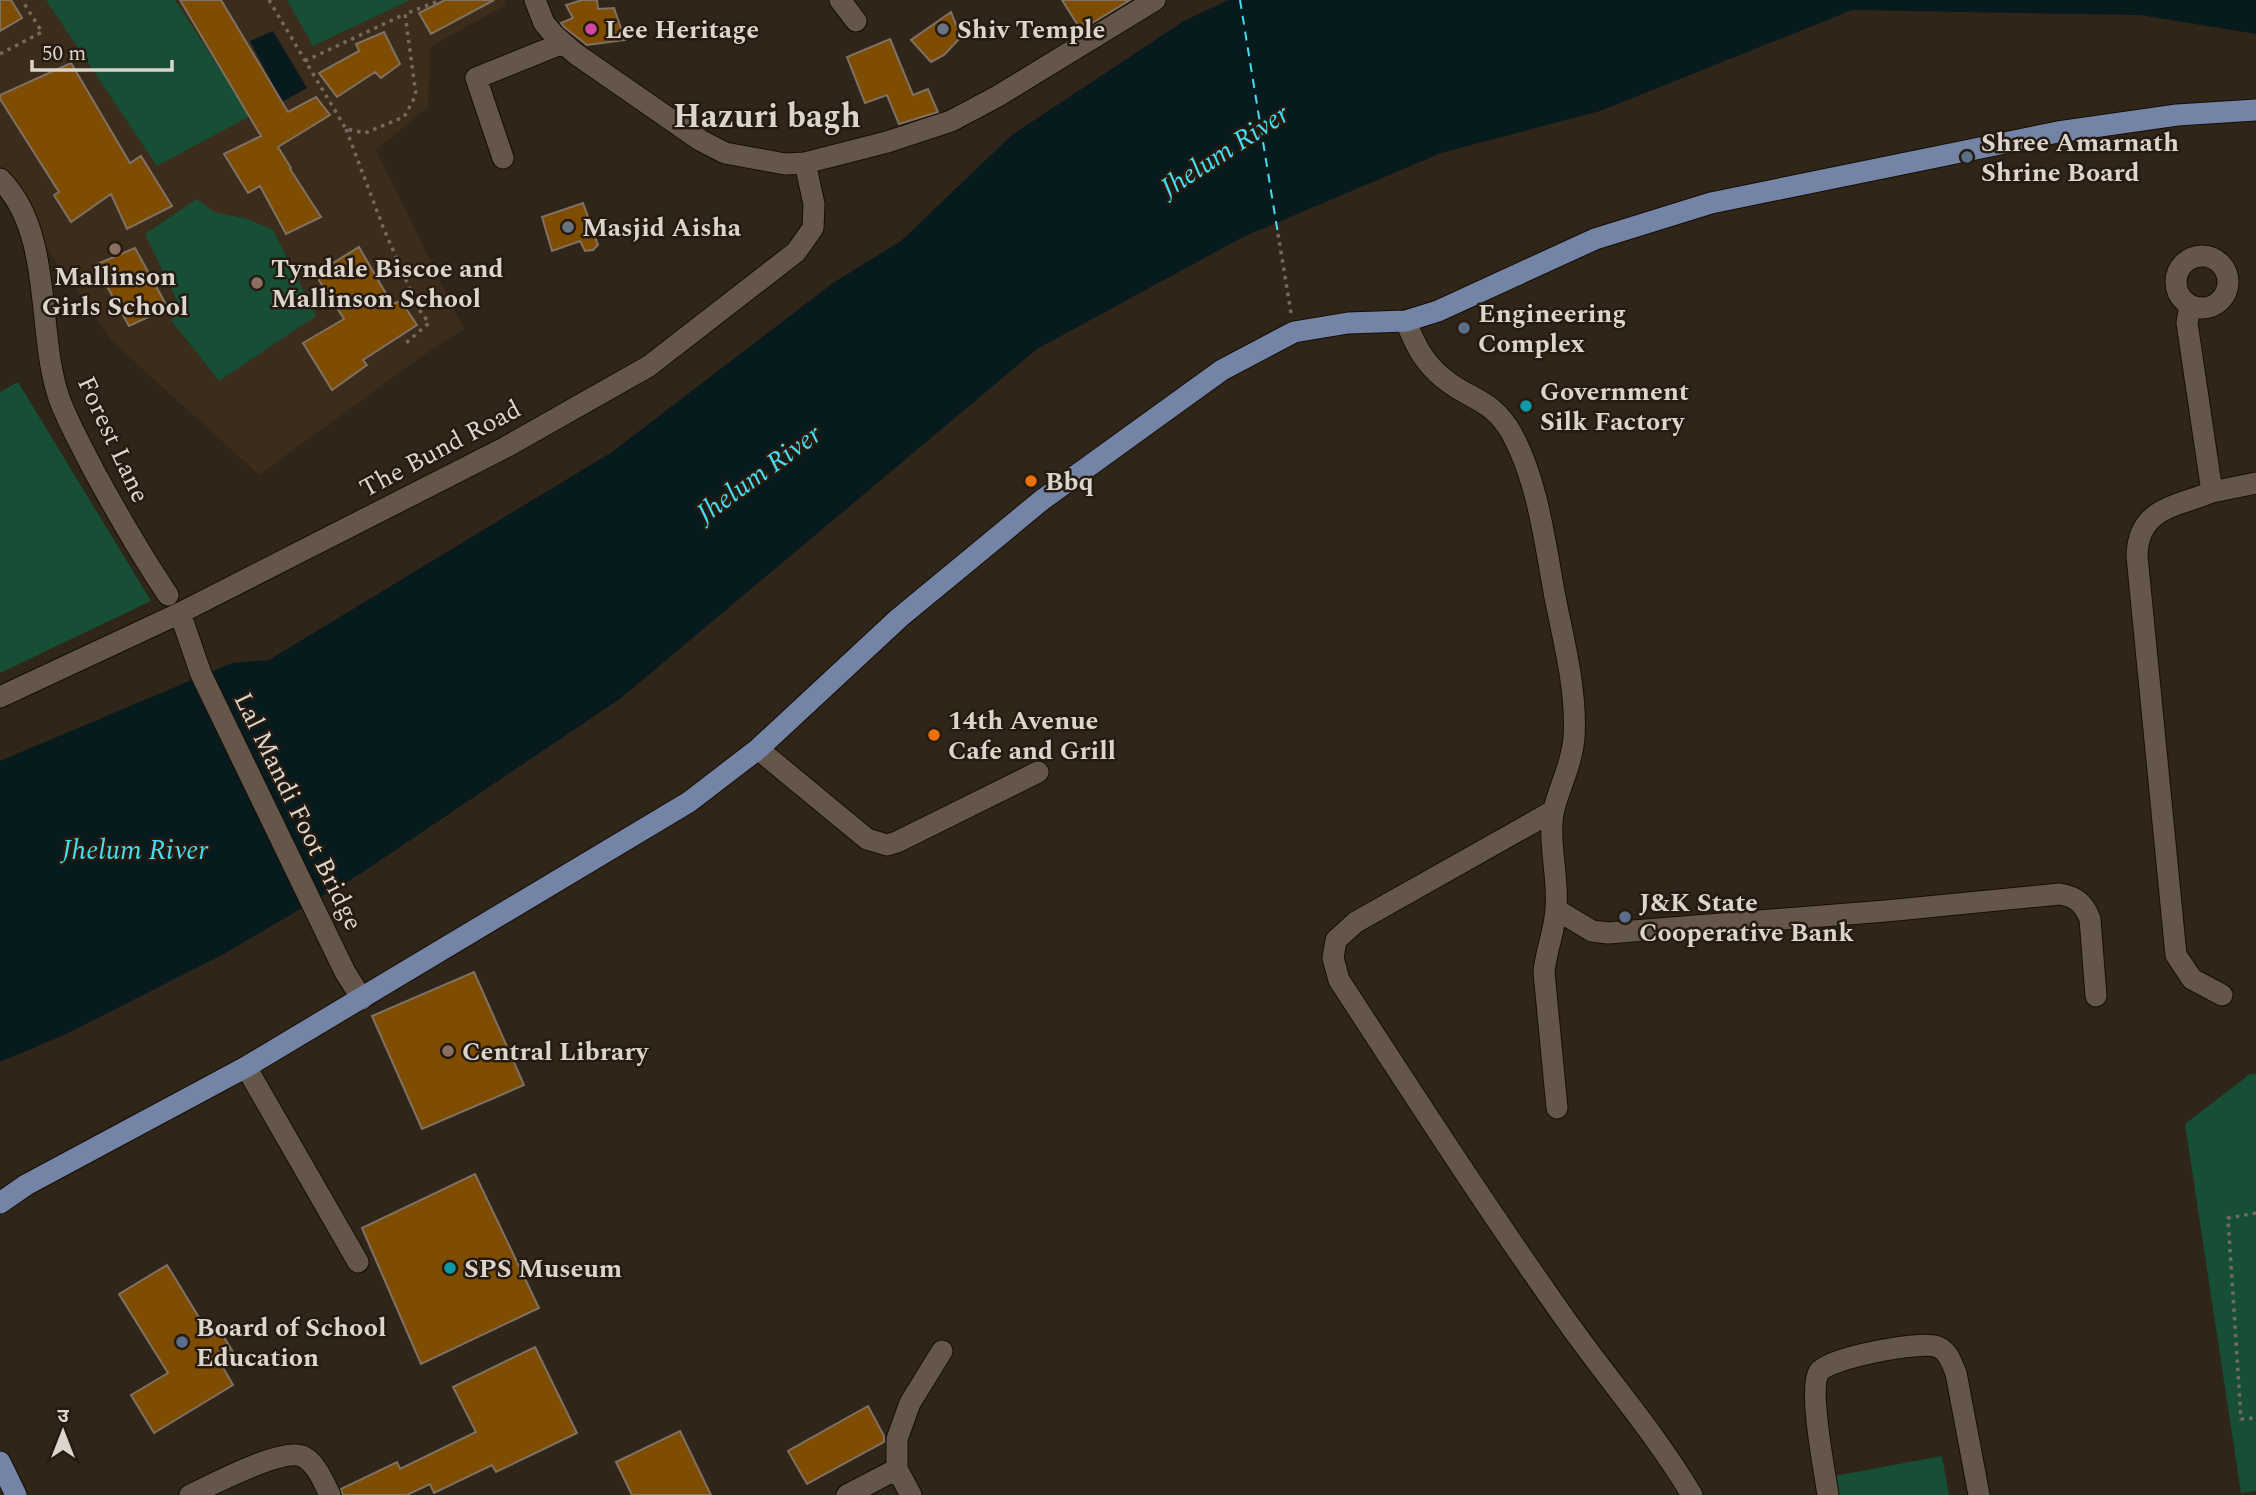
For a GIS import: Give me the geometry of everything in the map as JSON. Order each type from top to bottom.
[{"type":"main road","points":[[0,1203],[26,1185],[246,1067],[689,802],[758,749],[899,618],[1042,499],[1222,370],[1294,332],[1348,323],[1406,321],[1438,311],[1595,240],[1711,203],[2058,132],[2177,115],[2256,110]]},
{"type":"main road","points":[[0,1190],[26,1185]]},
{"type":"main road","points":[[0,1462],[16,1495]]},
{"type":"street","points":[[535,0],[544,23],[563,43],[700,140],[725,153],[785,164],[805,163],[887,142],[951,121],[998,96],[1155,0]]},
{"type":"street","points":[[840,0],[856,21]]},
{"type":"street","points":[[503,158],[476,78],[563,43]]},
{"type":"street","name":"The Bund Road","points":[[0,697],[174,604],[506,447],[649,366],[796,252],[813,228],[814,204],[805,163]]},
{"type":"street","name":"Forest Lane","points":[[0,179],[15,197],[23,213],[37,256],[59,398],[127,533],[174,604],[201,674]]},
{"type":"street","points":[[2190,305],[2187,323],[2212,492]]},
{"type":"street","points":[[1406,321],[1415,344],[1429,366],[1445,380],[1495,411],[1512,434],[1531,481],[1566,654],[1574,738],[1570,763],[1553,811],[1556,910],[1544,972],[1557,1108]]},
{"type":"street","points":[[2222,995],[2192,979],[2176,955],[2137,556],[2139,536],[2151,517],[2161,510],[2212,492],[2256,483]]},
{"type":"street","name":"Lal Mandi Foot Bridge","points":[[201,674],[345,972],[362,999]]},
{"type":"street","points":[[758,749],[867,839],[887,845],[1038,772]]},
{"type":"street","points":[[1553,811],[1356,922],[1336,940],[1333,958],[1339,980],[1450,1150],[1562,1315],[1671,1460],[1692,1495]]},
{"type":"street","points":[[1556,910],[1592,931],[1608,933],[2051,895],[2070,896],[2086,909],[2090,919],[2096,996]]},
{"type":"street","points":[[246,1067],[358,1262]]},
{"type":"street","points":[[1828,1495],[1816,1411],[1815,1388],[1818,1373],[1825,1366],[1840,1361],[1922,1345],[1937,1347],[1943,1351],[1949,1356],[1956,1373],[1979,1495]]},
{"type":"street","points":[[911,1495],[897,1469],[897,1439],[910,1403],[942,1351]]},
{"type":"street","points":[[190,1495],[257,1465],[291,1455],[302,1456],[310,1463],[330,1495]]},
{"type":"street","points":[[847,1495],[897,1469]]},
{"type":"path","points":[[0,54],[43,32],[22,0]]},
{"type":"path","points":[[269,0],[346,129],[383,227],[418,308],[429,323],[406,344]]},
{"type":"path","points":[[305,61],[441,0]]},
{"type":"path","points":[[346,129],[365,133],[404,117],[416,95],[405,14]]},
{"type":"path","points":[[1278,234],[1294,332]]},
{"type":"path","points":[[2256,1213],[2228,1219],[2241,1419],[2256,1418]]},
{"type":"shaded area","name":"Tyndale Biscoe and Mallinson School","points":[[0,0],[504,0],[506,5],[430,47],[428,107],[376,150],[464,329],[425,354],[259,475],[113,342],[39,237],[0,173]]},
{"type":"green space","points":[[46,0],[175,0],[250,116],[157,166]]},
{"type":"green space","points":[[287,0],[410,0],[313,46]]},
{"type":"green space","points":[[197,199],[214,212],[248,219],[273,230],[316,316],[219,381],[171,320],[181,309],[145,234]]},
{"type":"green space","points":[[18,382],[151,601],[0,673],[0,392]]},
{"type":"green space","points":[[2250,1074],[2256,1074],[2256,1491],[2241,1493],[2185,1124]]},
{"type":"green space","points":[[1942,1456],[1949,1495],[1833,1495],[1829,1477]]},
{"type":"water","name":"Jhelum River","points":[[1228,0],[2256,0],[2256,34],[2140,15],[1852,10],[1600,111],[1441,153],[1243,237],[1037,349],[621,698],[360,874],[222,955],[66,1034],[0,1062],[0,761],[232,663],[269,660],[612,452],[833,283],[901,241],[1012,135],[1184,21]]},
{"type":"water","points":[[273,31],[307,88],[282,102],[250,41]]},
{"type":"building","points":[[0,0],[11,0],[22,18],[0,31]]},
{"type":"building","points":[[180,0],[221,0],[288,112],[316,97],[330,115],[278,147],[321,217],[286,234],[260,186],[248,193],[224,154],[261,136]]},
{"type":"building","points":[[445,0],[494,0],[431,34],[419,13]]},
{"type":"building","name":"Lee Heritage","points":[[582,0],[597,0],[598,9],[614,8],[625,40],[587,45],[564,27],[561,23],[573,18],[566,5]]},
{"type":"building","points":[[1062,0],[1130,0],[1081,30]]},
{"type":"building","name":"Shiv Temple","points":[[951,12],[961,37],[944,55],[931,62],[911,40]]},
{"type":"building","points":[[384,32],[400,64],[381,78],[375,72],[337,97],[319,73],[359,51],[356,44]]},
{"type":"building","points":[[890,39],[913,95],[928,89],[938,112],[899,124],[887,95],[865,103],[847,57]]},
{"type":"building","points":[[71,63],[130,163],[141,156],[172,206],[127,229],[111,194],[71,222],[54,195],[59,192],[0,99],[0,95]]},
{"type":"building","name":"Masjid Aisha","points":[[583,203],[598,245],[593,250],[585,251],[580,241],[552,251],[542,217]]},
{"type":"building","points":[[359,247],[392,304],[401,301],[417,325],[363,360],[367,365],[332,390],[303,343],[344,319],[315,274]]},
{"type":"building","points":[[135,248],[168,308],[129,326],[95,265]]},
{"type":"building","name":"Central Library","points":[[474,972],[524,1085],[422,1129],[372,1016]]},
{"type":"building","name":"SPS Museum","points":[[475,1174],[539,1308],[421,1364],[362,1228]]},
{"type":"building","points":[[167,1265],[211,1337],[220,1331],[235,1355],[221,1364],[233,1385],[154,1433],[131,1395],[168,1373],[119,1294]]},
{"type":"building","points":[[535,1347],[577,1433],[496,1472],[492,1465],[434,1493],[430,1484],[407,1495],[343,1495],[341,1489],[397,1462],[400,1469],[476,1432],[453,1387]]},
{"type":"building","points":[[868,1406],[884,1436],[884,1442],[807,1484],[788,1451]]},
{"type":"building","points":[[680,1431],[711,1495],[632,1495],[616,1462]]},
{"type":"ferry route","points":[[1240,0],[1278,234]]},
{"type":"place","name":"Lee Heritage","points":[[591,29]]},
{"type":"place","name":"Shiv Temple","points":[[943,29]]},
{"type":"place","name":"Shree Amarnath Shrine Board","points":[[1967,157]]},
{"type":"place","name":"Masjid Aisha","points":[[568,227]]},
{"type":"place","name":"Mallinson Girls School","points":[[115,249]]},
{"type":"place","name":"Tyndale Biscoe and Mallinson School","points":[[257,283]]},
{"type":"place","name":"Engineering Complex","points":[[1464,328]]},
{"type":"place","name":"Government Silk Factory","points":[[1526,406]]},
{"type":"place","name":"Bbq","points":[[1031,481]]},
{"type":"place","name":"14th Avenue Cafe and Grill","points":[[934,735]]},
{"type":"place","name":"J&K State Cooperative Bank","points":[[1625,917]]},
{"type":"place","name":"Central Library","points":[[448,1051]]},
{"type":"place","name":"SPS Museum","points":[[450,1268]]},
{"type":"place","name":"Board of School Education","points":[[182,1342]]},
{"type":"district","name":"Hazuri bagh","points":[[767,115]]}]
